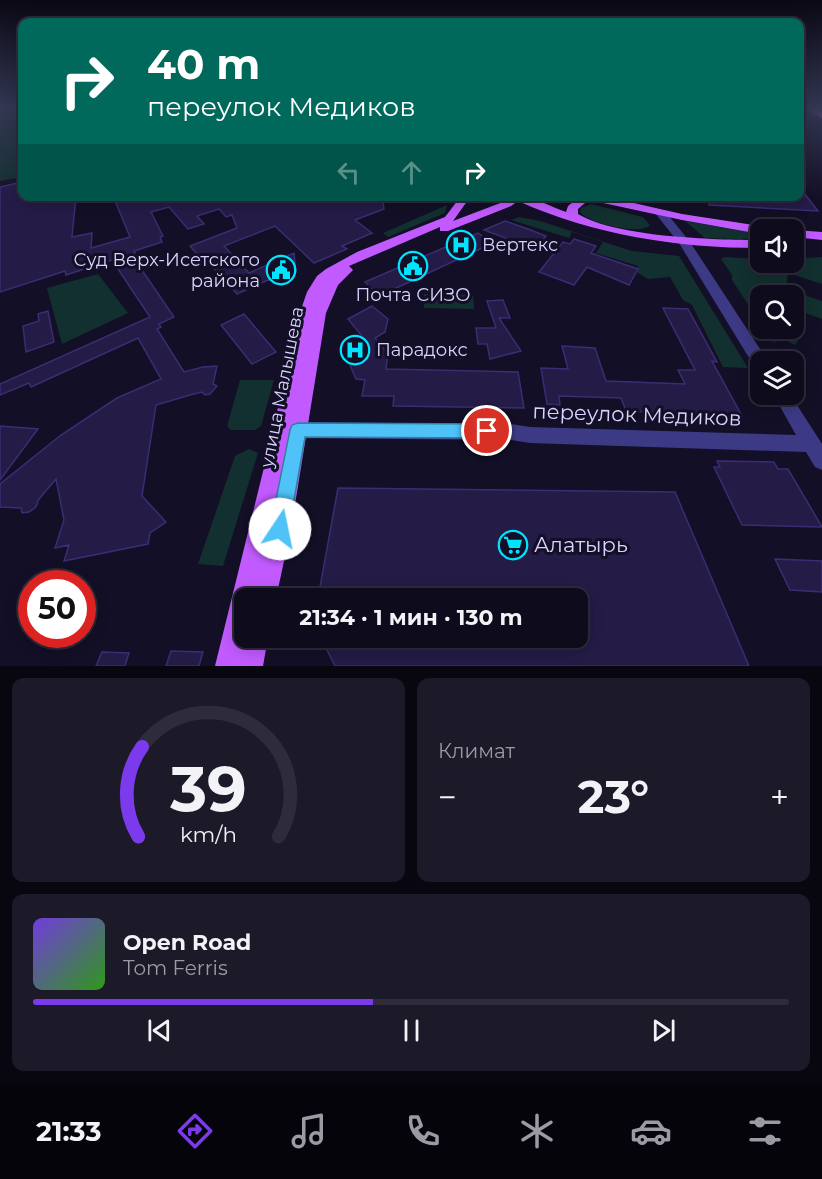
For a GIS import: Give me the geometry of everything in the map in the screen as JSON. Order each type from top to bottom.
[{"type":"main road","name":"улица Малышева","points":[[266,588],[290,430],[296,355],[311,298],[321,280],[339,266],[449,219],[462,201]]},
{"type":"main road","name":"улица Малышева","points":[[228,666],[319,313],[324,298],[333,283],[352,268],[511,201]]},
{"type":"main road","points":[[528,201],[580,220],[647,237],[684,242],[750,244]]},
{"type":"main road","points":[[580,220],[572,215],[572,208],[581,201]]},
{"type":"main road","points":[[607,201],[750,228]]},
{"type":"main road","points":[[647,237],[656,234],[660,223],[649,210]]},
{"type":"main road","points":[[804,235],[822,236]]},
{"type":"main road","points":[[804,244],[822,243]]},
{"type":"main road","points":[[250,666],[254,648]]},
{"type":"street","points":[[661,213],[684,242],[753,351]]},
{"type":"street","points":[[788,405],[822,461]]},
{"type":"street","name":"переулок Медиков","points":[[290,430],[511,432],[530,435],[812,444]]},
{"type":"green space","points":[[0,138],[18,138],[18,178],[0,181]]},
{"type":"green space","points":[[591,204],[643,217],[650,225],[645,228],[626,229],[603,224],[580,212],[581,208]]},
{"type":"green space","points":[[447,205],[445,213],[388,237],[383,233]]},
{"type":"green space","points":[[519,217],[540,221],[632,251],[679,256],[748,368],[723,367],[692,305],[683,300],[670,277],[648,279],[638,273],[638,266],[596,253],[603,242],[572,232],[569,238],[511,220]]},
{"type":"green space","points":[[685,221],[750,232],[750,240],[705,238]]},
{"type":"green space","points":[[724,257],[750,258],[750,273],[788,273],[786,285],[750,285],[750,308],[721,259]]},
{"type":"green space","points":[[822,257],[822,284],[788,273],[804,273],[804,258]]},
{"type":"green space","points":[[98,274],[128,313],[62,344],[47,288]]},
{"type":"green space","points":[[424,294],[473,295],[474,309],[424,308]]},
{"type":"green space","points":[[804,295],[822,301],[822,319],[805,313],[804,332]]},
{"type":"green space","points":[[770,339],[781,339],[780,341],[772,342]]},
{"type":"green space","points":[[783,339],[799,339],[795,345]]},
{"type":"green space","points":[[240,380],[274,380],[261,426],[255,430],[231,430],[227,426]]},
{"type":"green space","points":[[249,449],[258,453],[223,566],[198,564],[235,456]]},
{"type":"building","points":[[18,183],[18,201],[76,201],[72,237],[92,233],[91,248],[130,237],[115,201],[383,201],[384,209],[355,220],[372,233],[342,246],[347,249],[314,263],[275,226],[224,246],[249,273],[294,253],[296,272],[292,277],[284,281],[268,280],[237,294],[202,255],[199,256],[190,246],[237,228],[232,215],[226,217],[219,209],[197,216],[204,224],[188,229],[169,207],[151,212],[163,236],[160,237],[162,242],[131,254],[174,317],[159,324],[161,327],[157,329],[184,372],[217,366],[213,384],[217,386],[210,394],[205,395],[202,392],[156,405],[142,496],[166,522],[150,533],[148,544],[64,561],[69,545],[55,548],[64,520],[56,479],[39,499],[36,507],[29,512],[22,513],[21,508],[0,507],[0,484],[61,435],[117,398],[161,379],[138,338],[31,387],[29,383],[0,395],[0,384],[150,317],[112,260],[66,275],[65,271],[0,292],[0,187]]},
{"type":"building","points":[[804,193],[818,211],[709,205],[709,201],[804,201]]},
{"type":"building","points":[[505,221],[546,236],[535,249],[484,230]]},
{"type":"building","points":[[478,233],[493,243],[379,296],[365,282]]},
{"type":"building","points":[[574,239],[596,246],[591,253],[638,269],[629,285],[587,267],[574,285],[539,272],[563,242],[570,244]]},
{"type":"building","points":[[503,300],[510,318],[499,318],[521,351],[490,359],[487,344],[478,344],[476,328],[496,328],[487,301]]},
{"type":"building","points":[[372,306],[388,319],[385,332],[375,338],[388,354],[386,369],[518,372],[524,408],[393,406],[394,396],[362,396],[365,380],[356,379],[344,351],[365,340],[348,319]]},
{"type":"building","points":[[663,308],[688,309],[717,362],[712,361],[742,416],[626,411],[621,398],[559,396],[560,405],[547,404],[541,368],[568,369],[562,346],[595,348],[606,381],[685,384],[678,370],[695,370]]},
{"type":"building","points":[[48,311],[54,342],[26,352],[23,326],[39,321],[38,314]]},
{"type":"building","points":[[244,314],[276,352],[252,364],[221,325]]},
{"type":"building","points":[[0,426],[38,429],[0,480]]},
{"type":"building","points":[[717,461],[774,462],[778,469],[788,469],[822,527],[742,525],[714,467],[720,467]]},
{"type":"building","name":"Алатырь","points":[[338,488],[675,492],[749,666],[335,666],[326,648],[588,648],[588,588],[320,588]]},
{"type":"building","points":[[775,559],[822,561],[822,592],[790,590]]},
{"type":"building","points":[[171,651],[203,652],[199,666],[166,666]]},
{"type":"building","points":[[102,652],[129,653],[125,666],[96,666]]},
{"type":"place","name":"Вертекс","points":[[461,245]]},
{"type":"place","name":"Почта СИЗО","points":[[413,266]]},
{"type":"place","name":"Суд Верх-Исетского района","points":[[281,270]]},
{"type":"place","name":"Парадокс","points":[[355,350]]},
{"type":"place","name":"Алатырь","points":[[513,545]]},
{"type":"route","points":[[280,529],[298,430],[487,431]]}]
